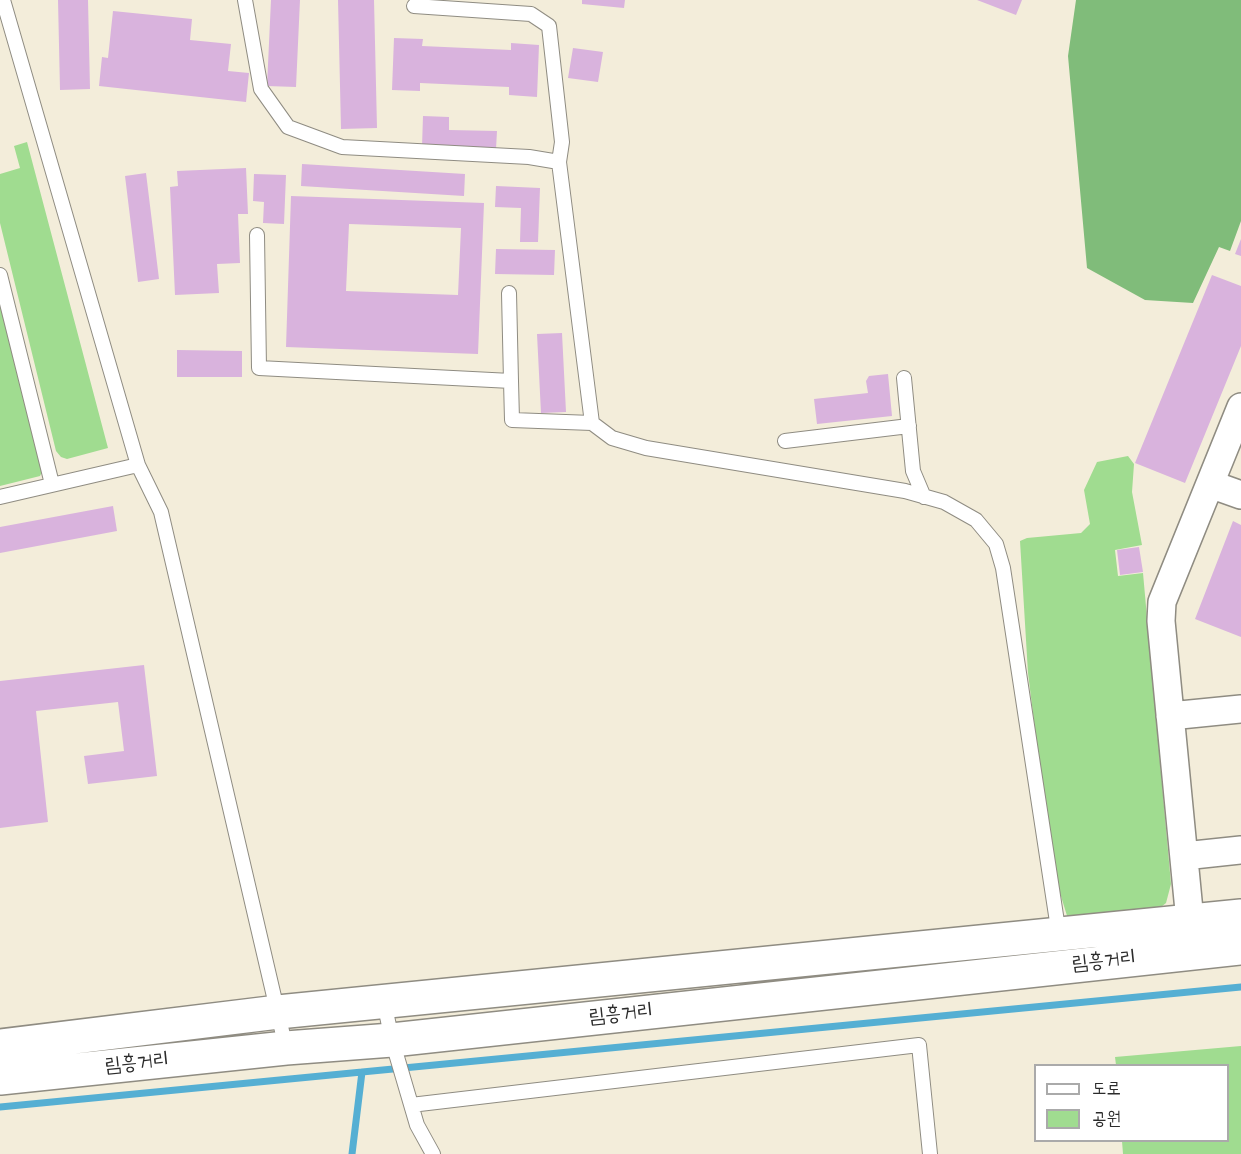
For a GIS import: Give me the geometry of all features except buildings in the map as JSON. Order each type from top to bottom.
[{"type":"main road","name":"림흥거리","points":[[0,1078],[286,1048],[392,1040],[1062,950],[1190,921],[1241,916]]},
{"type":"main road","name":"림흥거리","points":[[0,1046],[278,1012],[384,1002],[1062,950],[1241,948]]},
{"type":"street","points":[[1190,921],[1161,621],[1162,602],[1241,407]]},
{"type":"street","points":[[1210,484],[1241,495]]},
{"type":"street","points":[[1170,716],[1241,709]]},
{"type":"street","points":[[1184,856],[1241,850]]},
{"type":"lane","points":[[3,0],[138,465],[161,512],[286,1048]]},
{"type":"lane","points":[[245,0],[261,89],[288,128],[342,147],[529,157],[559,162]]},
{"type":"lane","points":[[414,6],[531,14],[549,26],[562,142],[559,162],[592,423]]},
{"type":"lane","points":[[257,235],[259,368],[511,381]]},
{"type":"lane","points":[[0,275],[52,484]]},
{"type":"lane","points":[[509,293],[512,420],[592,423],[612,438],[646,448],[924,497],[944,502],[976,520],[996,544],[1003,568],[1062,950]]},
{"type":"lane","points":[[904,378],[913,471],[924,497]]},
{"type":"lane","points":[[785,441],[909,426]]},
{"type":"lane","points":[[0,497],[138,465]]},
{"type":"lane","points":[[384,1002],[392,1040],[417,1125],[434,1154]]},
{"type":"lane","points":[[411,1105],[920,1045],[930,1154]]},
{"type":"green space","points":[[1076,0],[1241,0],[1241,221],[1230,251],[1219,247],[1193,303],[1145,300],[1087,268],[1068,56]]},
{"type":"green space","points":[[27,142],[108,448],[67,459],[61,457],[56,451],[0,223],[0,174],[20,168],[14,146]]},
{"type":"green space","points":[[0,301],[42,472],[40,476],[0,486]]},
{"type":"green space","points":[[1128,456],[1134,464],[1132,492],[1142,545],[1115,550],[1118,576],[1143,573],[1171,884],[1166,903],[1152,914],[1068,919],[1052,867],[1028,673],[1020,541],[1027,538],[1081,533],[1090,524],[1084,490],[1097,462]]},
{"type":"green space","points":[[1241,1046],[1241,1154],[1123,1154],[1122,1142],[1229,1142],[1229,1064],[1116,1064],[1115,1057]]},
{"type":"waterway","points":[[0,1107],[1241,987]]},
{"type":"waterway","points":[[352,1154],[362,1072]]}]
